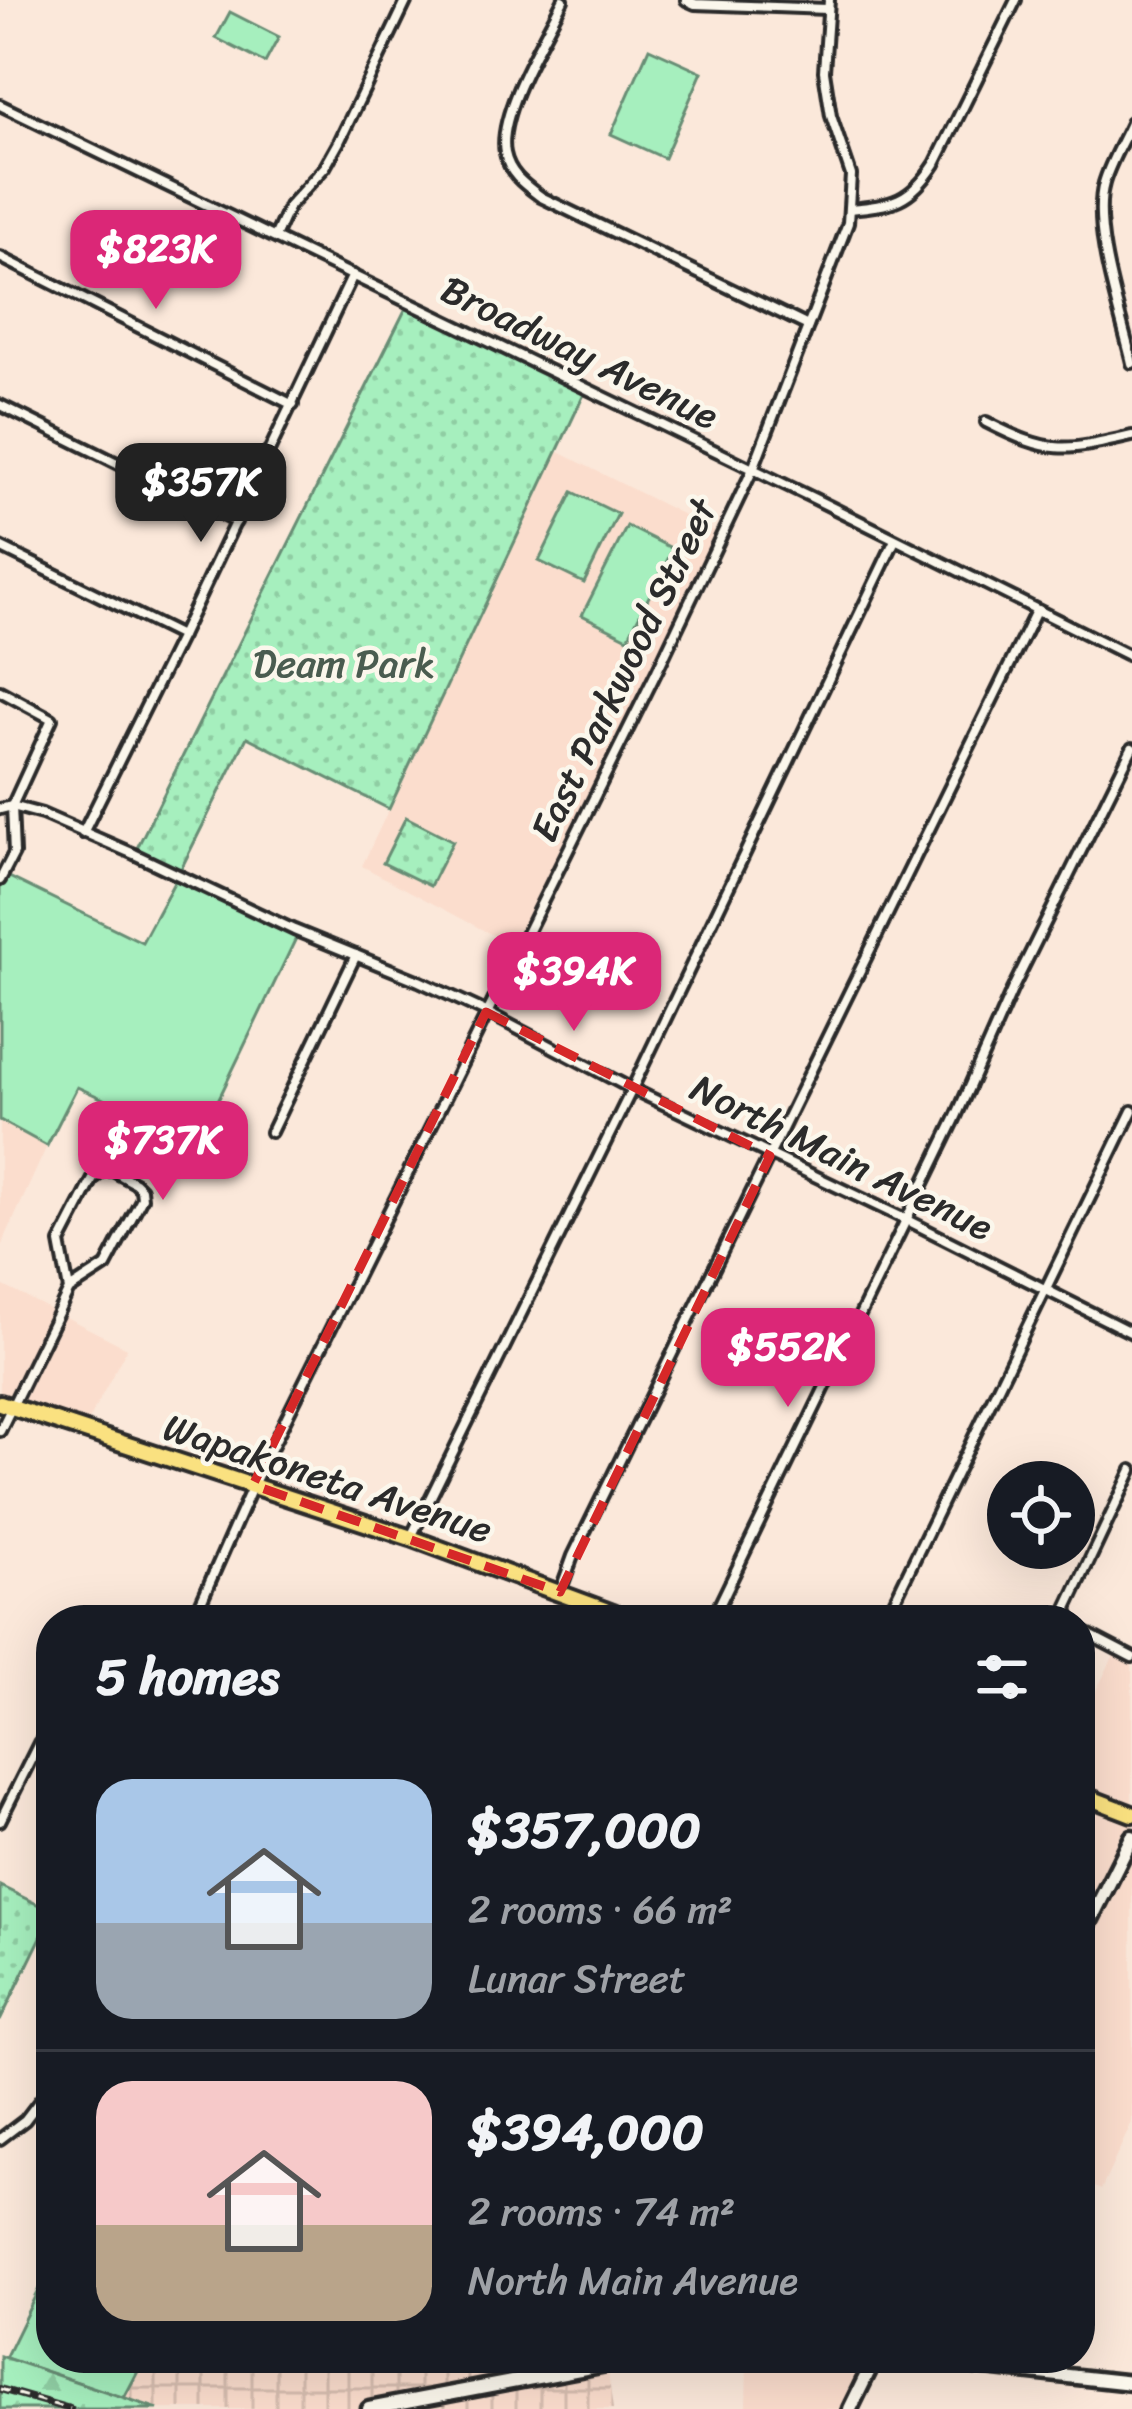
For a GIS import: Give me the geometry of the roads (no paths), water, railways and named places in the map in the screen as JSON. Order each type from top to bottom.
[{"type":"main road","name":"Wapakoneta Avenue","points":[[6,1405],[411,1538],[593,1605]]},
{"type":"main road","points":[[1095,1800],[1132,1814]]},
{"type":"main road","points":[[1095,1911],[1132,1837]]},
{"type":"main road","points":[[369,2409],[528,2373]]},
{"type":"main road","points":[[850,2409],[868,2373]]},
{"type":"main road","points":[[1041,2373],[1132,2383]]},
{"type":"street","points":[[275,237],[290,206],[325,167],[339,142],[407,0]]},
{"type":"street","points":[[563,0],[506,120],[505,153],[513,172],[541,197],[808,326]]},
{"type":"street","points":[[686,0],[694,4],[828,4]]},
{"type":"street","points":[[850,209],[884,206],[906,198],[921,185],[1016,0]]},
{"type":"street","name":"East Parkwood Street","points":[[200,1605],[253,1485],[753,469],[848,223],[851,176],[831,116],[824,71],[828,4]]},
{"type":"street","name":"Broadway Avenue","points":[[0,105],[1132,658]]},
{"type":"street","points":[[1132,121],[1104,182],[1102,203],[1106,256],[1132,362]]},
{"type":"street","points":[[0,257],[293,405]]},
{"type":"street","points":[[83,833],[353,275]]},
{"type":"street","points":[[0,405],[236,522]]},
{"type":"street","points":[[986,422],[1021,440],[1056,449],[1132,436]]},
{"type":"street","points":[[411,1538],[896,540]]},
{"type":"street","points":[[0,547],[181,636]]},
{"type":"street","points":[[560,1592],[573,1556],[1036,611]]},
{"type":"street","points":[[0,691],[52,719],[12,806],[14,853],[0,880]]},
{"type":"street","points":[[719,1605],[1132,748]]},
{"type":"street","points":[[0,809],[12,806]]},
{"type":"street","name":"North Main Avenue","points":[[12,806],[42,814],[486,1012],[632,1089],[1132,1334]]},
{"type":"street","points":[[271,1132],[356,955]]},
{"type":"street","points":[[892,1605],[1132,1111]]},
{"type":"street","points":[[0,1431],[6,1405],[69,1290],[106,1266],[142,1198],[135,1183],[113,1171],[93,1178],[59,1243],[69,1290]]},
{"type":"street","points":[[1067,1605],[1132,1470]]},
{"type":"street","points":[[1095,1638],[1132,1658]]},
{"type":"street","points":[[0,1822],[36,1749]]},
{"type":"street","points":[[0,2139],[36,2106]]},
{"type":"railway","points":[[0,2389],[70,2409]]},
{"type":"park label","name":"Deam Park","points":[[344,663]]}]
